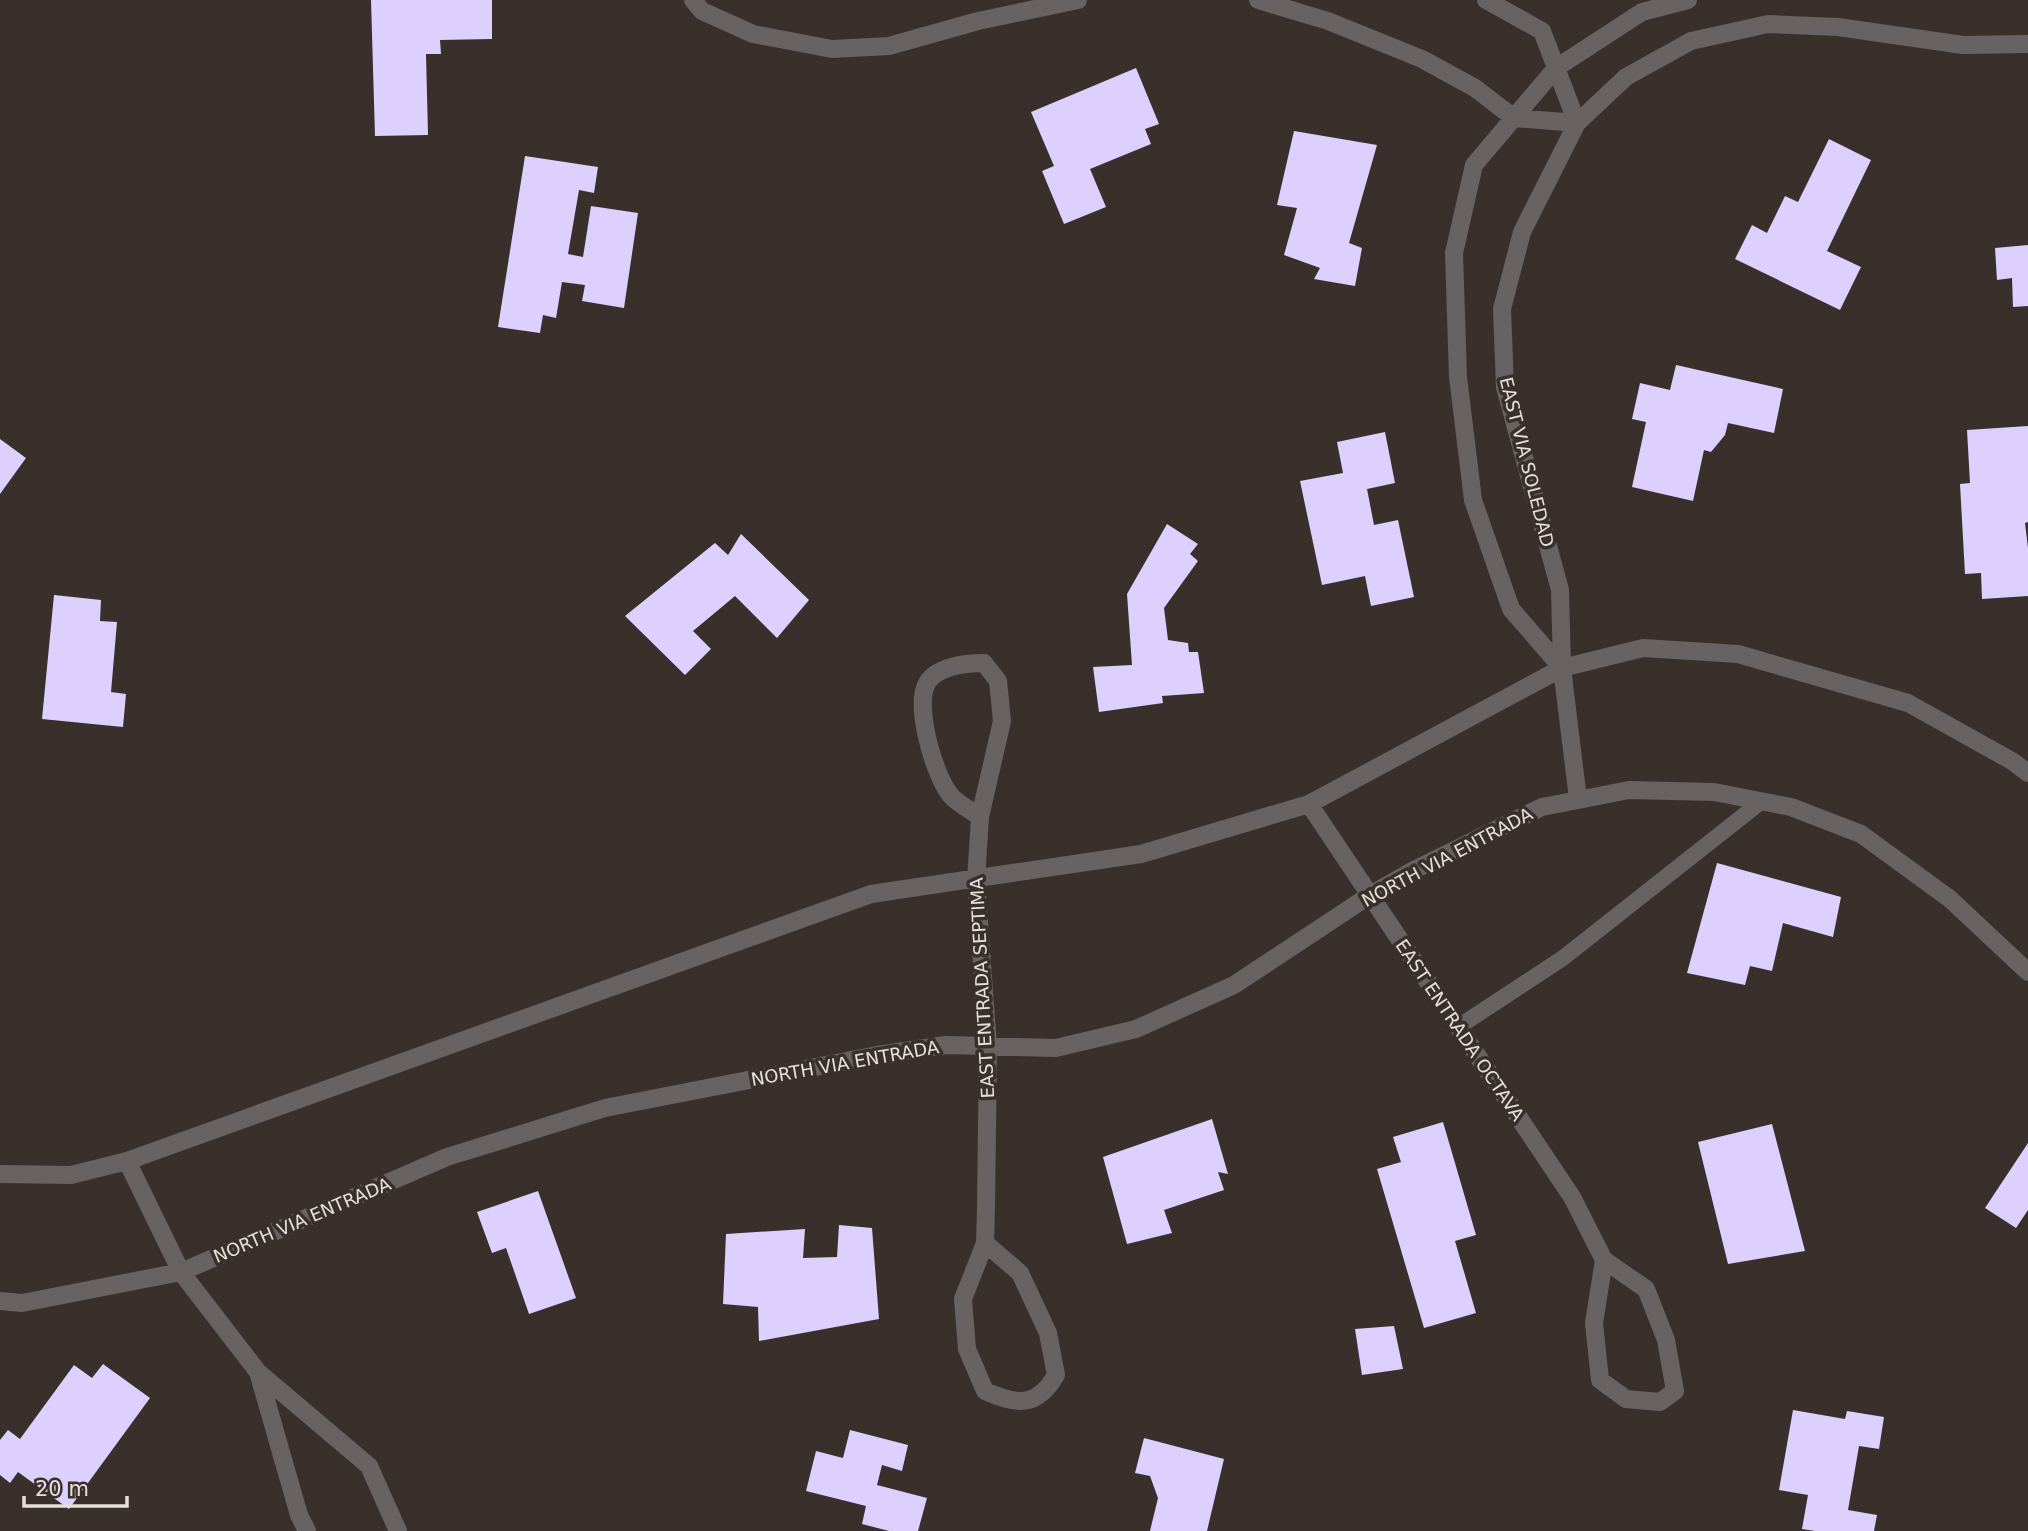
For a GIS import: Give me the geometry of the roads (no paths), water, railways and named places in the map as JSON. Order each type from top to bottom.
[{"type":"street","points":[[693,0],[702,10],[753,34],[832,49],[889,46],[978,21],[1078,0]]},
{"type":"street","points":[[1258,0],[1328,21],[1422,58],[1475,88],[1514,118],[1577,123],[1542,31],[1486,0]]},
{"type":"street","points":[[1562,668],[1511,609],[1474,500],[1458,377],[1454,253],[1474,165],[1556,68],[1642,12],[1688,0]]},
{"type":"street","name":"EAST VIA SOLEDAD","points":[[1578,799],[1562,668],[1560,590],[1505,387],[1502,309],[1522,232],[1577,123],[1626,77],[1691,41],[1768,24],[1838,27],[1964,45],[2028,44]]},
{"type":"street","points":[[0,1174],[71,1175],[127,1161],[871,894],[1141,854],[1310,804],[1562,668],[1643,648],[1738,653],[1908,703],[2012,761],[2028,773]]},
{"type":"street","name":"EAST ENTRADA SEPTIMA","points":[[980,817],[952,797],[945,785],[932,760],[922,707],[926,684],[942,670],[970,663],[984,663],[998,681],[1002,721],[980,817],[976,880],[988,1047],[985,1243],[963,1299],[967,1349],[985,1391],[1007,1401],[1034,1399],[1047,1391],[1056,1375],[1048,1334],[1020,1273],[985,1243]]},
{"type":"street","name":"NORTH VIA ENTRADA","points":[[0,1301],[22,1303],[181,1272],[447,1157],[605,1108],[877,1055],[946,1045],[1056,1048],[1136,1029],[1234,985],[1370,895],[1412,871],[1542,807],[1629,790],[1714,792],[1762,801],[1791,807],[1861,834],[1950,899],[2028,972]]},
{"type":"street","name":"EAST ENTRADA OCTAVA","points":[[1310,804],[1572,1197],[1604,1260],[1646,1289],[1666,1340],[1675,1391],[1660,1402],[1626,1399],[1600,1380],[1594,1323],[1604,1260]]},
{"type":"street","points":[[127,1161],[181,1272],[258,1372],[369,1466],[398,1531]]},
{"type":"street","points":[[258,1372],[299,1515],[307,1531]]},
{"type":"lane","points":[[1458,1027],[1563,958],[1762,801]]}]
